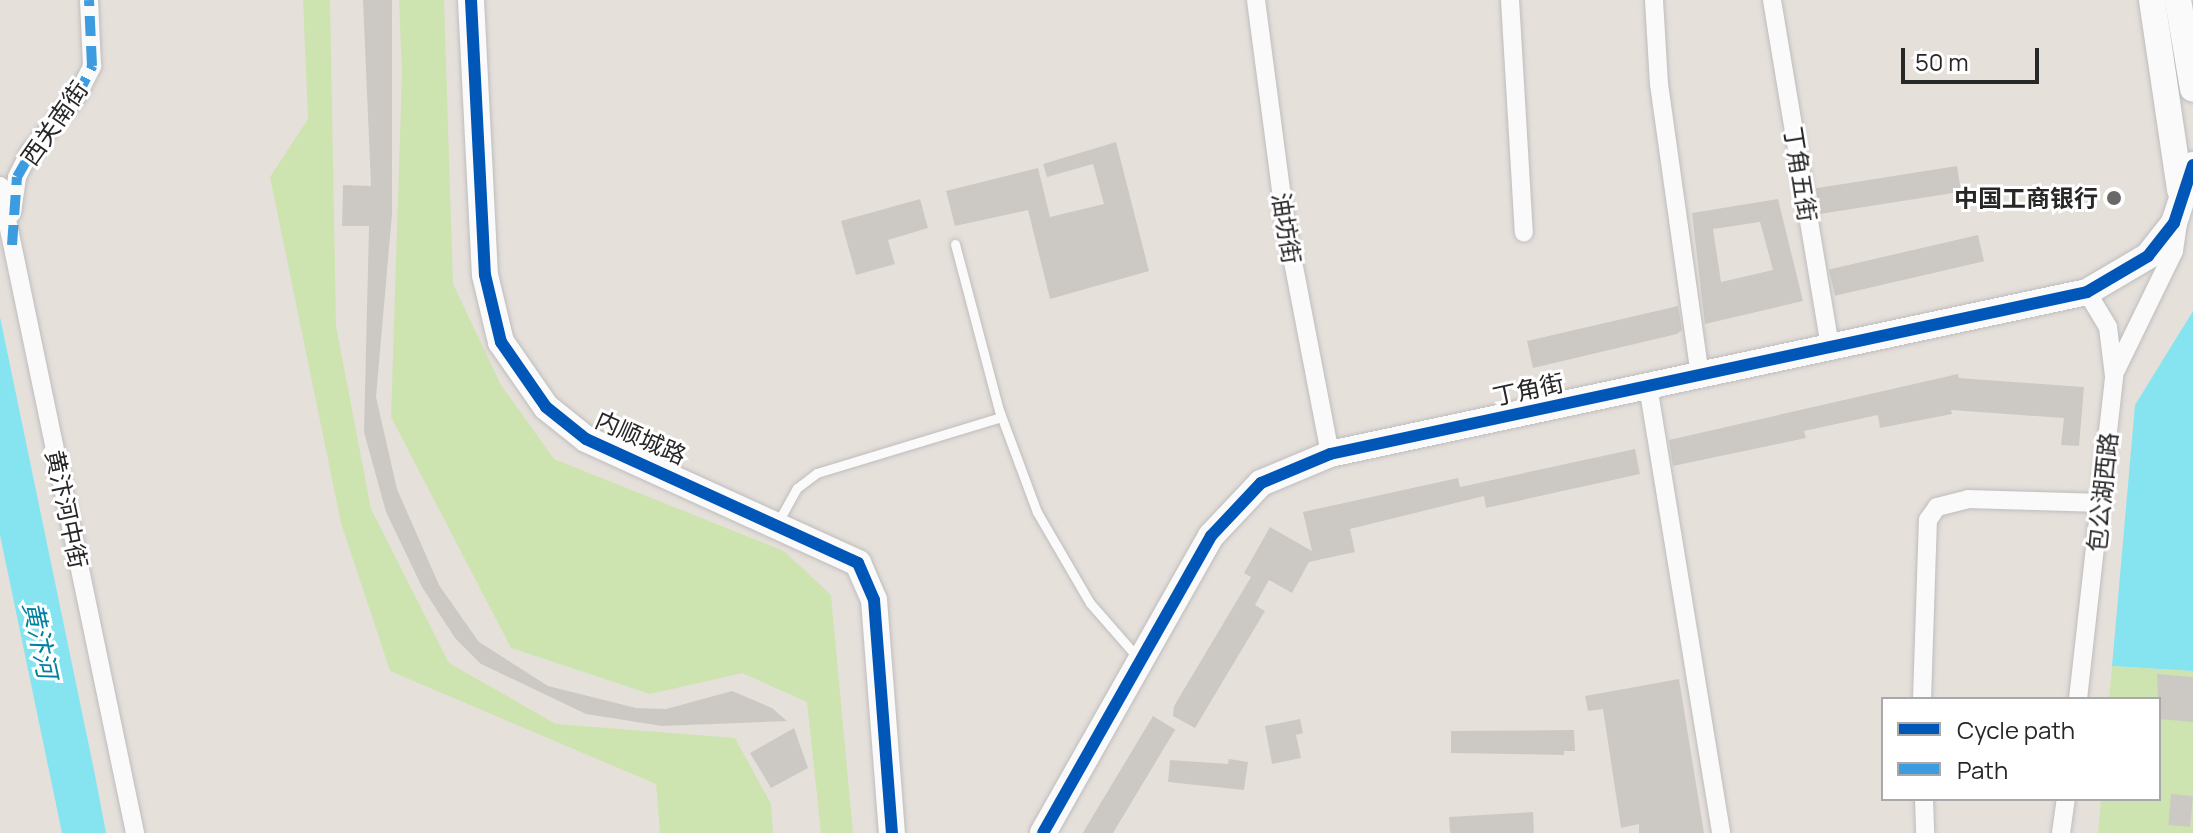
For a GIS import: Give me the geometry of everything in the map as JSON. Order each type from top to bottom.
[{"type":"street","name":"西关南街","points":[[12,245],[17,177],[44,130],[77,96],[92,66],[89,0]]},
{"type":"street","name":"内顺城路","points":[[471,0],[485,275],[494,322],[507,354],[546,407],[586,439],[846,554],[863,572]]},
{"type":"street","name":"油坊街","points":[[1256,0],[1285,220],[1330,454]]},
{"type":"street","points":[[1510,0],[1524,233]]},
{"type":"street","points":[[1654,0],[1659,84],[1700,375]]},
{"type":"street","name":"丁角五街","points":[[1772,0],[1830,347]]},
{"type":"street","points":[[2152,0],[2186,159]]},
{"type":"street","points":[[2178,0],[2193,89]]},
{"type":"street","points":[[2186,0],[2193,7]]},
{"type":"street","points":[[2114,376],[2174,251],[2193,103]]},
{"type":"street","name":"黄汴河中街","points":[[0,186],[135,833]]},
{"type":"street","name":"丁角街","points":[[1043,833],[1224,518],[1261,483],[1330,454],[2087,292],[2148,256],[2180,209]]},
{"type":"street","name":"包公湖西路","points":[[2078,697],[2114,376],[2108,327],[2087,292]]},
{"type":"street","points":[[1648,386],[1721,833]]},
{"type":"street","points":[[1922,697],[1928,520],[1937,507],[1968,499],[2102,503]]},
{"type":"street","points":[[863,572],[859,603],[877,833]]},
{"type":"street","points":[[863,572],[874,600],[892,833]]},
{"type":"street","points":[[1924,801],[1925,833]]},
{"type":"street","points":[[2061,833],[2066,801]]},
{"type":"lane","points":[[955,244],[1001,417],[1037,512],[1090,603],[1141,661]]},
{"type":"lane","points":[[778,522],[797,488],[817,473],[1001,417]]},
{"type":"green space","points":[[303,0],[330,0],[336,326],[371,509],[449,663],[556,724],[735,738],[771,804],[773,833],[660,833],[656,784],[390,671],[341,523],[270,177],[308,119]]},
{"type":"green space","points":[[399,0],[444,0],[453,284],[501,385],[554,459],[784,551],[831,595],[853,833],[821,833],[807,702],[742,673],[650,694],[511,648],[391,417],[402,73]]},
{"type":"green space","points":[[2112,666],[2193,671],[2193,833],[2098,833],[2101,801],[2161,801],[2161,697],[2109,697]]},
{"type":"water","points":[[2193,311],[2193,671],[2112,666],[2135,405]]},
{"type":"water","name":"黄汴河","points":[[0,317],[106,833],[62,833],[0,535]]},
{"type":"building","points":[[363,0],[392,0],[392,214],[376,397],[397,489],[439,585],[479,642],[548,686],[636,708],[666,709],[732,691],[772,708],[787,721],[662,726],[586,714],[481,664],[455,638],[422,587],[386,512],[364,432],[369,226],[342,226],[343,185],[371,186]]},
{"type":"building","points":[[1116,142],[1149,271],[1050,299],[1028,210],[955,226],[946,191],[1038,168],[1050,217],[1104,204],[1093,164],[1047,177],[1043,164]]},
{"type":"building","points":[[1957,166],[1961,192],[1820,214],[1816,188]]},
{"type":"building","points":[[920,199],[928,228],[888,240],[895,264],[856,275],[841,221]]},
{"type":"building","points":[[1778,199],[1803,301],[1705,324],[1692,213]],"holes":[[[1760,222],[1773,270],[1721,282],[1713,229]]]},
{"type":"building","points":[[1978,235],[1984,261],[1835,296],[1829,269]]},
{"type":"building","points":[[1678,306],[1682,330],[1677,334],[1533,368],[1527,341]]},
{"type":"building","points":[[1958,374],[1959,378],[2084,387],[2079,446],[2061,445],[2064,418],[1951,410],[1952,414],[1880,428],[1878,415],[1804,431],[1806,438],[1673,466],[1669,440]]},
{"type":"building","points":[[1635,449],[1640,474],[1486,508],[1484,496],[1350,529],[1355,552],[1309,562],[1292,593],[1269,580],[1255,605],[1265,611],[1195,728],[1173,716],[1174,706],[1251,577],[1244,573],[1270,527],[1312,551],[1303,512],[1458,478],[1460,487]]},
{"type":"building","points":[[2157,674],[2193,677],[2193,722],[2161,719],[2161,697],[2158,697]]},
{"type":"building","points":[[1679,679],[1704,833],[1639,833],[1639,824],[1621,828],[1603,709],[1588,711],[1585,696]]},
{"type":"building","points":[[1153,716],[1175,729],[1113,833],[1083,833]]},
{"type":"building","points":[[1300,719],[1303,733],[1296,735],[1301,758],[1272,764],[1265,726]]},
{"type":"building","points":[[794,728],[808,768],[771,788],[750,753]]},
{"type":"building","points":[[1574,730],[1575,751],[1564,751],[1564,755],[1451,753],[1451,731]]},
{"type":"building","points":[[1229,759],[1248,762],[1244,790],[1168,782],[1170,760],[1228,764]]},
{"type":"building","points":[[2171,794],[2193,796],[2190,827],[2168,825]]},
{"type":"building","points":[[1533,812],[1534,833],[1450,833],[1449,817]]},
{"type":"marked path","points":[[12,245],[17,177],[44,130],[77,96],[92,66],[89,0]]},
{"type":"cycle path","points":[[471,0],[485,275],[501,342],[546,407],[586,439],[858,563],[874,600],[892,833]]},
{"type":"cycle path","points":[[1043,833],[1211,536],[1261,483],[1330,454],[2087,292],[2148,256],[2174,223],[2193,165]]},
{"type":"place","name":"中国工商银行","points":[[2114,198]]}]
